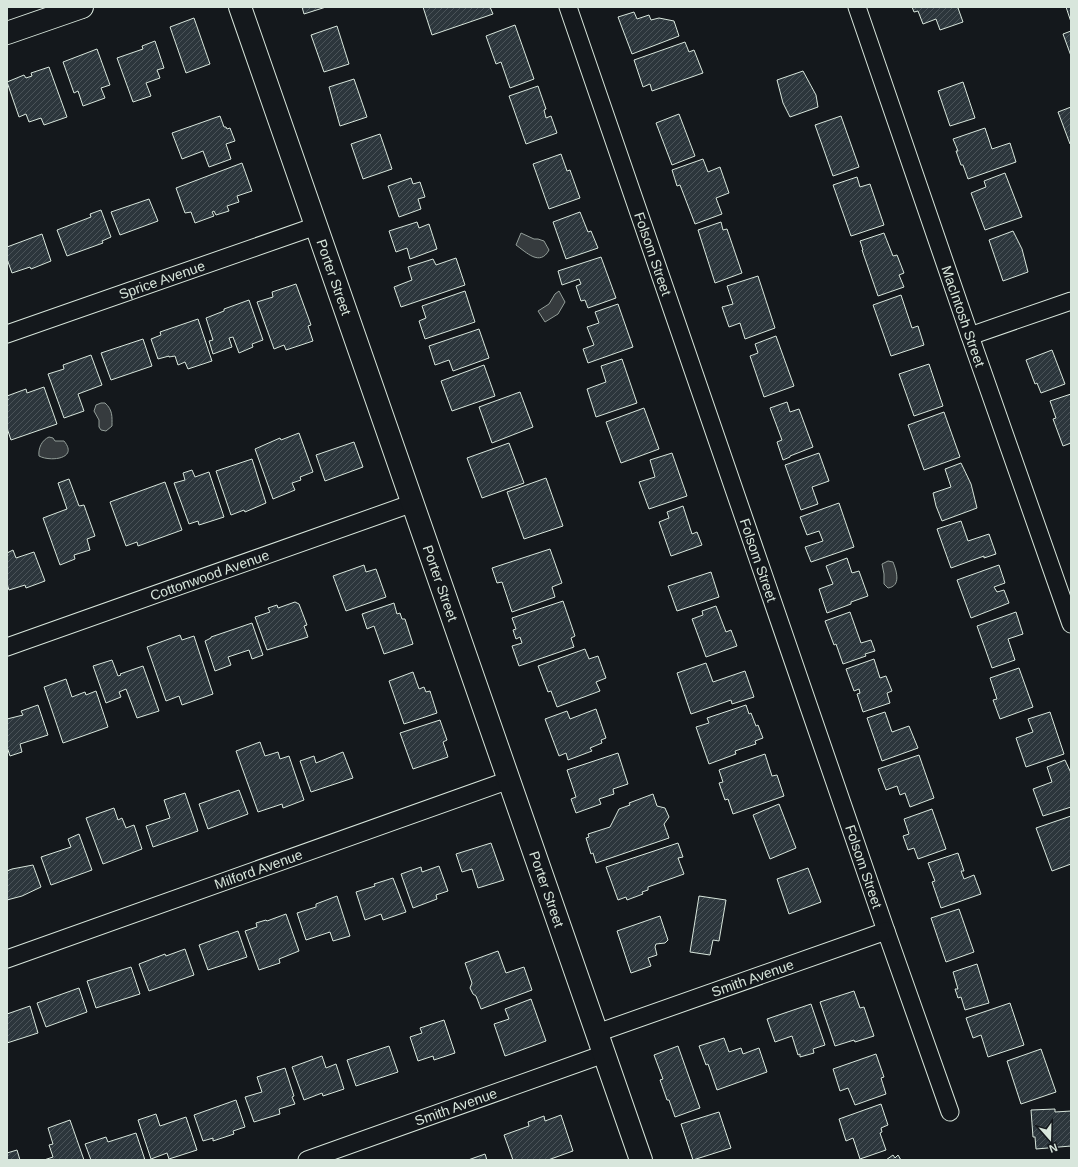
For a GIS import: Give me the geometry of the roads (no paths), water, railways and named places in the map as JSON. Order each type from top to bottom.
[{"type":"street","points":[[7,33],[82,7]]},
{"type":"street","name":"Porter Street","points":[[240,7],[641,1160]]},
{"type":"street","name":"Folsom Street","points":[[568,7],[886,931],[950,1112]]},
{"type":"street","name":"MacIntosh Street","points":[[857,7],[1071,624]]},
{"type":"street","name":"Sprice Avenue","points":[[7,334],[316,226]]},
{"type":"street","points":[[970,336],[1071,301]]},
{"type":"street","name":"Cottonwood Avenue","points":[[7,647],[413,503]]},
{"type":"street","name":"Milford Avenue","points":[[7,959],[509,780]]},
{"type":"street","name":"Smith Avenue","points":[[597,1033],[886,931]]},
{"type":"street","name":"Smith Avenue","points":[[307,1160],[604,1054]]}]
